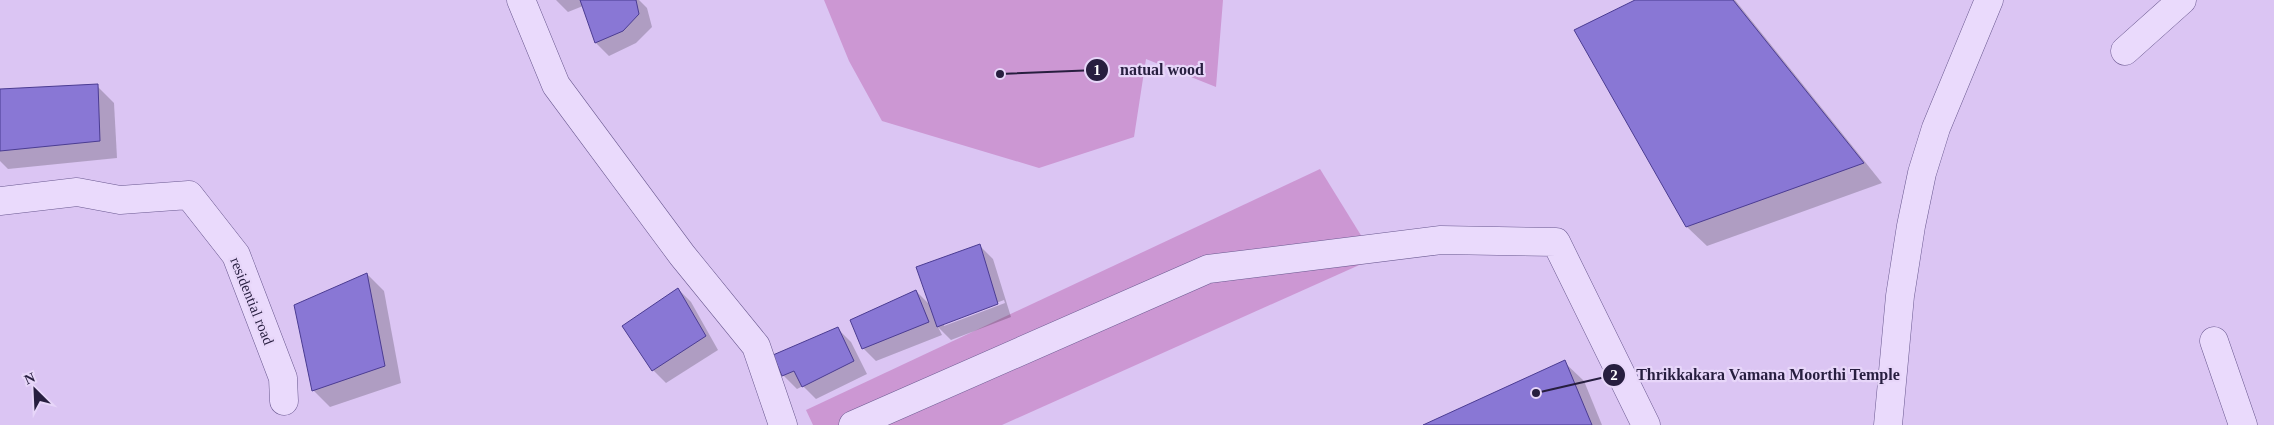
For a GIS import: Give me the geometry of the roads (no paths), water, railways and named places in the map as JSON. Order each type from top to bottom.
[{"type":"street","points":[[521,0],[556,85],[682,255],[756,346],[784,425]]},
{"type":"street","points":[[1888,425],[1900,296],[1922,173],[1936,128],[1989,0]]},
{"type":"street","points":[[2125,51],[2182,0]]},
{"type":"street","name":"residential road","points":[[0,201],[77,192],[120,200],[189,195],[236,255],[282,378],[284,401]]},
{"type":"street","points":[[853,425],[1208,269],[1441,240],[1556,242],[1646,425]]},
{"type":"street","points":[[2214,341],[2243,425]]},
{"type":"place","name":"natual wood","points":[[1000,74]]},
{"type":"place","name":"Thrikkakara Vamana Moorthi Temple","points":[[1536,393]]}]
